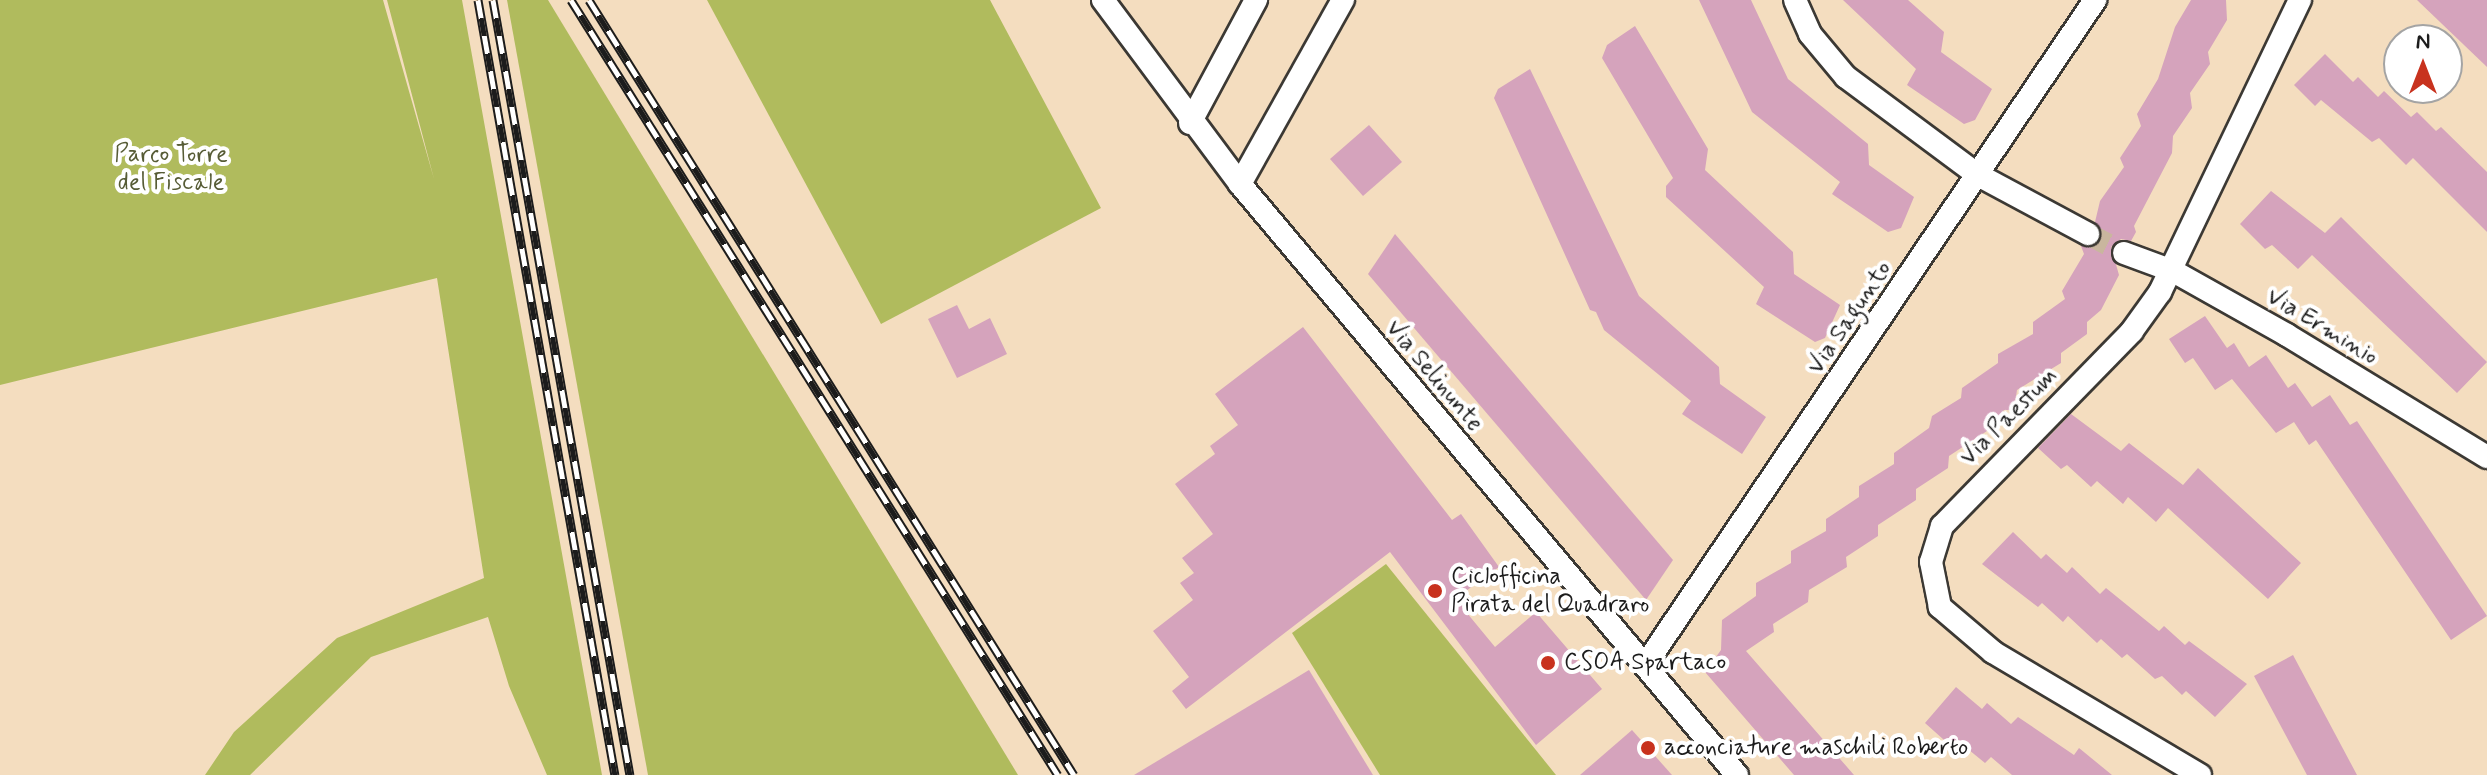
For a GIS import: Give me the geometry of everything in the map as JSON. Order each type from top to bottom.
[{"type":"street","name":"Via Selinunte","points":[[1103,0],[1190,123],[1737,775]]},
{"type":"street","points":[[1190,123],[1256,0]]},
{"type":"street","points":[[1240,184],[1343,0]]},
{"type":"street","points":[[1795,0],[1810,34],[1846,77],[1978,175],[2088,234]]},
{"type":"street","name":"Via Sagunto","points":[[1646,664],[2095,0]]},
{"type":"street","name":"Via Paestum","points":[[2200,775],[1993,652],[1940,607],[1931,562],[1942,526],[2132,331],[2173,271],[2300,0]]},
{"type":"street","name":"Via Erminio","points":[[2124,253],[2173,271],[2487,457]]},
{"type":"green space","name":"Parco Torre del Fiscale","points":[[0,0],[383,0],[434,179],[387,0],[462,0],[602,775],[547,775],[509,686],[488,617],[371,657],[250,775],[205,775],[234,732],[337,638],[484,578],[437,278],[0,385]]},
{"type":"green space","points":[[507,0],[548,0],[1018,775],[648,775]]},
{"type":"green space","points":[[707,0],[990,0],[1101,208],[881,324]]},
{"type":"green space","points":[[1386,564],[1556,775],[1380,775],[1292,633]]},
{"type":"building","points":[[1699,0],[1751,0],[1788,79],[1868,144],[1869,165],[1914,197],[1901,228],[1888,232],[1832,194],[1840,182],[1752,112]]},
{"type":"building","points":[[1843,0],[1908,0],[1944,32],[1941,52],[1992,89],[1975,120],[1964,124],[1907,85],[1916,69]]},
{"type":"building","points":[[2191,0],[2226,0],[2227,20],[2208,52],[2210,64],[2190,93],[2192,108],[2173,136],[2172,153],[2134,226],[2136,232],[2131,241],[2121,239],[2111,247],[2119,275],[2101,310],[2087,322],[2087,334],[2061,353],[2061,363],[2017,390],[2014,410],[2004,410],[1987,431],[1949,456],[1948,468],[1916,489],[1916,500],[1878,525],[1878,536],[1846,557],[1847,567],[1809,590],[1808,602],[1773,624],[1774,632],[1746,651],[1854,775],[1794,775],[1705,672],[1721,650],[1722,620],[1756,596],[1756,583],[1791,563],[1791,551],[1826,531],[1826,519],[1859,497],[1859,486],[1894,464],[1894,453],[1929,428],[1932,416],[1961,398],[1962,388],[1998,363],[1998,354],[2033,334],[2033,322],[2065,299],[2062,291],[2084,254],[2081,246],[2095,246],[2101,240],[2095,222],[2100,201],[2124,167],[2120,158],[2141,126],[2137,114],[2158,79],[2175,27]]},
{"type":"building","points":[[2417,0],[2487,0],[2487,67],[2463,44],[2463,24],[2442,24]]},
{"type":"building","points":[[1635,26],[1708,149],[1705,170],[1793,252],[1794,274],[1840,305],[1825,338],[1815,342],[1756,304],[1764,287],[1666,197],[1666,186],[1673,178],[1602,58],[1607,45]]},
{"type":"building","points":[[2325,54],[2353,82],[2358,77],[2378,97],[2383,92],[2383,104],[2398,104],[2411,117],[2417,112],[2436,131],[2441,127],[2487,172],[2487,232],[2413,158],[2406,165],[2379,138],[2372,142],[2321,100],[2315,106],[2294,85]]},
{"type":"building","points":[[1530,69],[1639,296],[1719,367],[1720,384],[1766,417],[1742,454],[1682,414],[1691,401],[1604,330],[1596,312],[1590,310],[1494,98],[1498,89]]},
{"type":"building","points":[[1369,125],[1402,162],[1363,196],[1330,159]]},
{"type":"building","points":[[2271,191],[2325,233],[2341,217],[2487,362],[2457,393],[2312,255],[2298,269],[2272,245],[2265,249],[2240,224]]},
{"type":"building","points":[[1395,234],[1673,560],[1646,600],[1368,274]]},
{"type":"building","points":[[957,305],[969,329],[990,318],[1007,354],[957,378],[928,319]]},
{"type":"building","points":[[2205,316],[2227,348],[2234,343],[2249,367],[2266,355],[2288,388],[2295,383],[2312,407],[2330,395],[2350,425],[2357,421],[2487,616],[2451,640],[2316,440],[2309,445],[2294,422],[2276,433],[2232,379],[2215,390],[2193,358],[2185,363],[2169,339]]},
{"type":"building","points":[[1303,327],[1452,520],[1461,514],[1499,567],[1459,596],[1466,605],[1462,607],[1495,647],[1536,612],[1602,689],[1536,745],[1390,552],[1186,709],[1172,691],[1189,677],[1153,631],[1193,600],[1180,583],[1194,573],[1182,558],[1213,534],[1175,484],[1215,454],[1210,446],[1238,425],[1215,394]]},
{"type":"building","points":[[2071,414],[2121,451],[2129,443],[2183,485],[2198,468],[2301,563],[2268,599],[2168,508],[2156,522],[2128,497],[2123,504],[2097,481],[2091,487],[2067,465],[2061,469],[2038,448]]},
{"type":"building","points":[[2013,532],[2041,559],[2046,554],[2067,573],[2072,567],[2100,594],[2106,588],[2159,631],[2164,626],[2185,645],[2189,641],[2247,684],[2215,717],[2186,691],[2182,695],[2162,676],[2155,679],[2127,654],[2122,658],[2101,639],[2097,643],[2068,616],[2063,622],[2042,603],[2038,607],[1982,564]]},
{"type":"building","points":[[2293,655],[2357,775],[2307,775],[2254,676]]},
{"type":"building","points":[[1309,670],[1373,775],[1134,775]]},
{"type":"building","points":[[1956,687],[1982,709],[1987,703],[2011,724],[2018,717],[2074,755],[2079,748],[2112,775],[2012,775],[1991,757],[1985,763],[1958,741],[1953,748],[1925,723]]},
{"type":"building","points":[[1632,730],[1672,775],[1580,775]]},
{"type":"tunnel","points":[[2088,234],[2124,253]]},
{"type":"railway","points":[[478,0],[615,775]]},
{"type":"railway","points":[[493,0],[630,775]]},
{"type":"railway","points":[[571,0],[1058,775]]},
{"type":"railway","points":[[589,0],[1074,775]]},
{"type":"place","name":"Ciclofficina Pirata del Quadraro","points":[[1435,591]]},
{"type":"place","name":"CSOA Spartaco","points":[[1548,663]]},
{"type":"place","name":"acconciature maschili Roberto","points":[[1648,748]]}]
